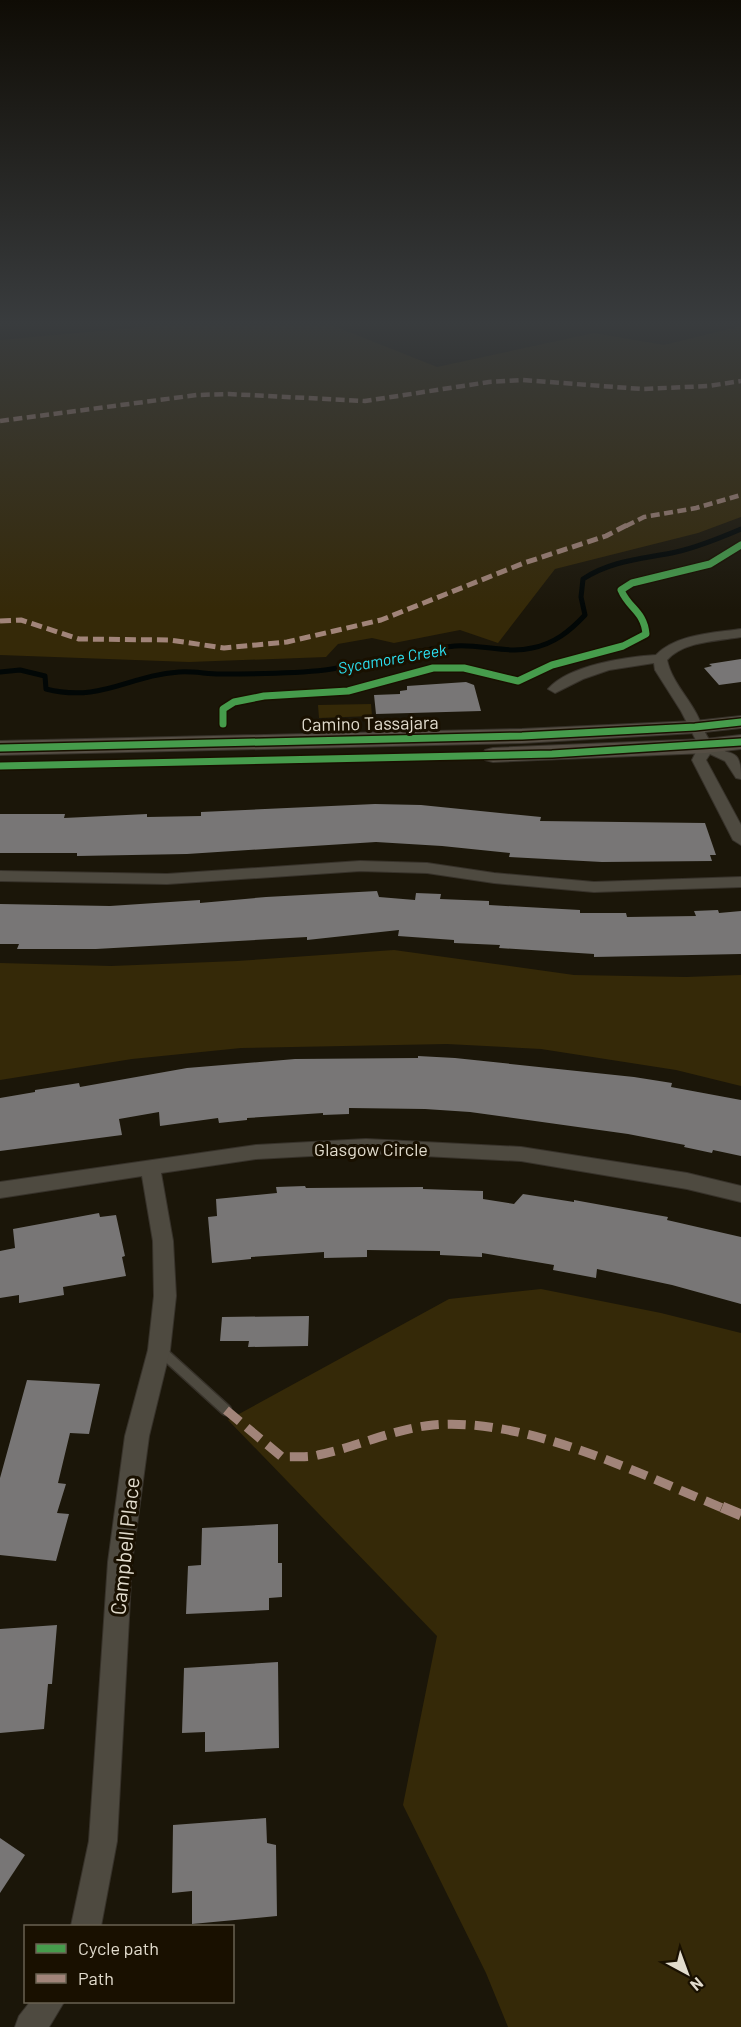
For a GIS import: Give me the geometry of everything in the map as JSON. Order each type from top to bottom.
[{"type":"main road","name":"Camino Tassajara","points":[[0,748],[522,736],[695,727],[741,722]]},
{"type":"main road","name":"Camino Tassajara","points":[[0,766],[552,754],[741,742]]},
{"type":"street","points":[[741,633],[682,645],[664,653],[660,659],[662,670],[688,711],[706,746],[730,758],[741,775]]},
{"type":"street","points":[[555,689],[573,676],[639,660],[660,659]]},
{"type":"street","points":[[706,746],[699,760],[741,840]]},
{"type":"street","points":[[0,876],[167,879],[383,866],[427,868],[494,878],[594,887],[741,882]]},
{"type":"street","name":"Glasgow Circle","points":[[0,1190],[256,1152],[366,1146],[521,1154],[687,1181],[741,1194]]},
{"type":"street","name":"Campbell Place","points":[[86,1925],[103,1841],[120,1562],[137,1436],[159,1350],[165,1296],[163,1241],[150,1167]]},
{"type":"street","points":[[30,2027],[48,2003]]},
{"type":"lane","points":[[159,1350],[226,1410]]},
{"type":"shaded area","points":[[0,421],[741,421],[741,517],[698,533],[555,569],[498,643],[460,630],[394,643],[372,638],[338,644],[326,657],[189,662],[0,655]]},
{"type":"shaded area","points":[[371,704],[372,716],[319,718],[318,705]]},
{"type":"shaded area","points":[[394,950],[574,975],[686,977],[741,975],[741,1086],[676,1070],[541,1049],[447,1044],[241,1048],[132,1059],[0,1080],[0,963],[111,966],[237,961]]},
{"type":"shaded area","points":[[541,1289],[661,1313],[741,1333],[741,2027],[508,2027],[486,1973],[403,1805],[437,1636],[228,1420],[449,1299]]},
{"type":"building","points":[[741,659],[741,682],[719,685],[704,668],[712,666],[709,664]]},
{"type":"building","points":[[466,682],[474,685],[481,711],[376,714],[374,695],[400,694],[400,691],[407,690],[407,686]]},
{"type":"building","points":[[375,804],[421,805],[541,817],[540,821],[705,823],[716,855],[710,855],[712,861],[602,862],[509,857],[510,853],[376,842],[187,854],[77,856],[77,853],[0,853],[0,814],[65,814],[64,818],[147,814],[147,817],[201,816],[201,812]]},
{"type":"building","points":[[377,891],[379,897],[415,900],[416,893],[441,894],[440,899],[489,901],[489,905],[580,910],[580,913],[626,913],[627,917],[696,916],[694,911],[718,910],[719,913],[741,911],[741,954],[594,957],[594,954],[499,948],[500,945],[454,943],[454,940],[398,936],[399,930],[307,940],[307,937],[96,949],[17,949],[19,944],[0,944],[0,904],[110,906],[200,900],[200,903]]},
{"type":"building","points":[[418,1056],[634,1077],[672,1083],[671,1087],[741,1100],[741,1156],[713,1150],[712,1153],[684,1147],[685,1145],[628,1134],[470,1112],[349,1108],[349,1114],[323,1115],[323,1113],[247,1118],[247,1120],[219,1123],[218,1118],[160,1126],[159,1112],[119,1119],[122,1135],[0,1151],[0,1098],[35,1092],[35,1090],[79,1083],[80,1087],[187,1068],[295,1059],[418,1058]]},
{"type":"building","points":[[305,1186],[306,1188],[423,1187],[423,1189],[483,1191],[483,1199],[514,1204],[523,1194],[574,1202],[574,1200],[668,1217],[667,1220],[741,1237],[741,1304],[672,1285],[597,1269],[596,1278],[553,1270],[554,1265],[482,1253],[482,1257],[440,1255],[440,1251],[367,1250],[367,1257],[324,1258],[324,1252],[251,1257],[251,1259],[212,1263],[208,1217],[217,1216],[216,1199],[277,1193],[276,1187]]},
{"type":"building","points":[[99,1213],[100,1217],[116,1215],[125,1256],[122,1257],[126,1276],[63,1287],[64,1295],[19,1303],[19,1295],[0,1298],[0,1251],[15,1248],[13,1229]]},
{"type":"building","points":[[309,1316],[308,1346],[248,1347],[249,1341],[220,1341],[222,1317]]},
{"type":"building","points":[[27,1380],[100,1384],[89,1434],[70,1433],[58,1483],[66,1484],[57,1513],[69,1514],[56,1561],[0,1555],[0,1478]]},
{"type":"building","points":[[278,1524],[278,1563],[282,1563],[282,1597],[269,1598],[269,1610],[186,1614],[188,1566],[201,1565],[202,1528]]},
{"type":"building","points":[[57,1625],[52,1684],[48,1684],[44,1729],[0,1733],[0,1629]]},
{"type":"building","points":[[278,1662],[279,1748],[205,1752],[205,1732],[182,1733],[184,1668]]},
{"type":"building","points":[[266,1818],[267,1843],[276,1845],[277,1916],[192,1924],[192,1891],[172,1893],[173,1825]]},
{"type":"building","points":[[0,1838],[25,1855],[0,1893]]},
{"type":"waterway","name":"Sycamore Creek","points":[[0,672],[20,670],[45,676],[46,689],[83,693],[99,691],[161,674],[179,672],[259,674],[325,670],[455,646],[523,650],[561,636],[585,615],[581,597],[583,579],[605,568],[692,548],[741,529]]},
{"type":"marked path","points":[[0,621],[21,620],[79,639],[170,640],[224,648],[287,642],[381,620],[524,563],[606,536],[644,517],[696,508],[741,495]]},
{"type":"marked path","points":[[226,1410],[282,1457],[318,1455],[393,1432],[422,1426],[474,1426],[512,1432],[592,1455],[741,1515]]},
{"type":"cycle path","points":[[223,724],[223,709],[234,702],[248,698],[348,691],[421,670],[446,667],[473,670],[518,681],[552,665],[612,650],[646,634],[640,613],[627,602],[621,590],[632,583],[710,564],[741,545]]},
{"type":"cycle path","points":[[0,748],[522,736],[695,727],[741,722]]},
{"type":"cycle path","points":[[0,766],[552,754],[741,742]]}]
